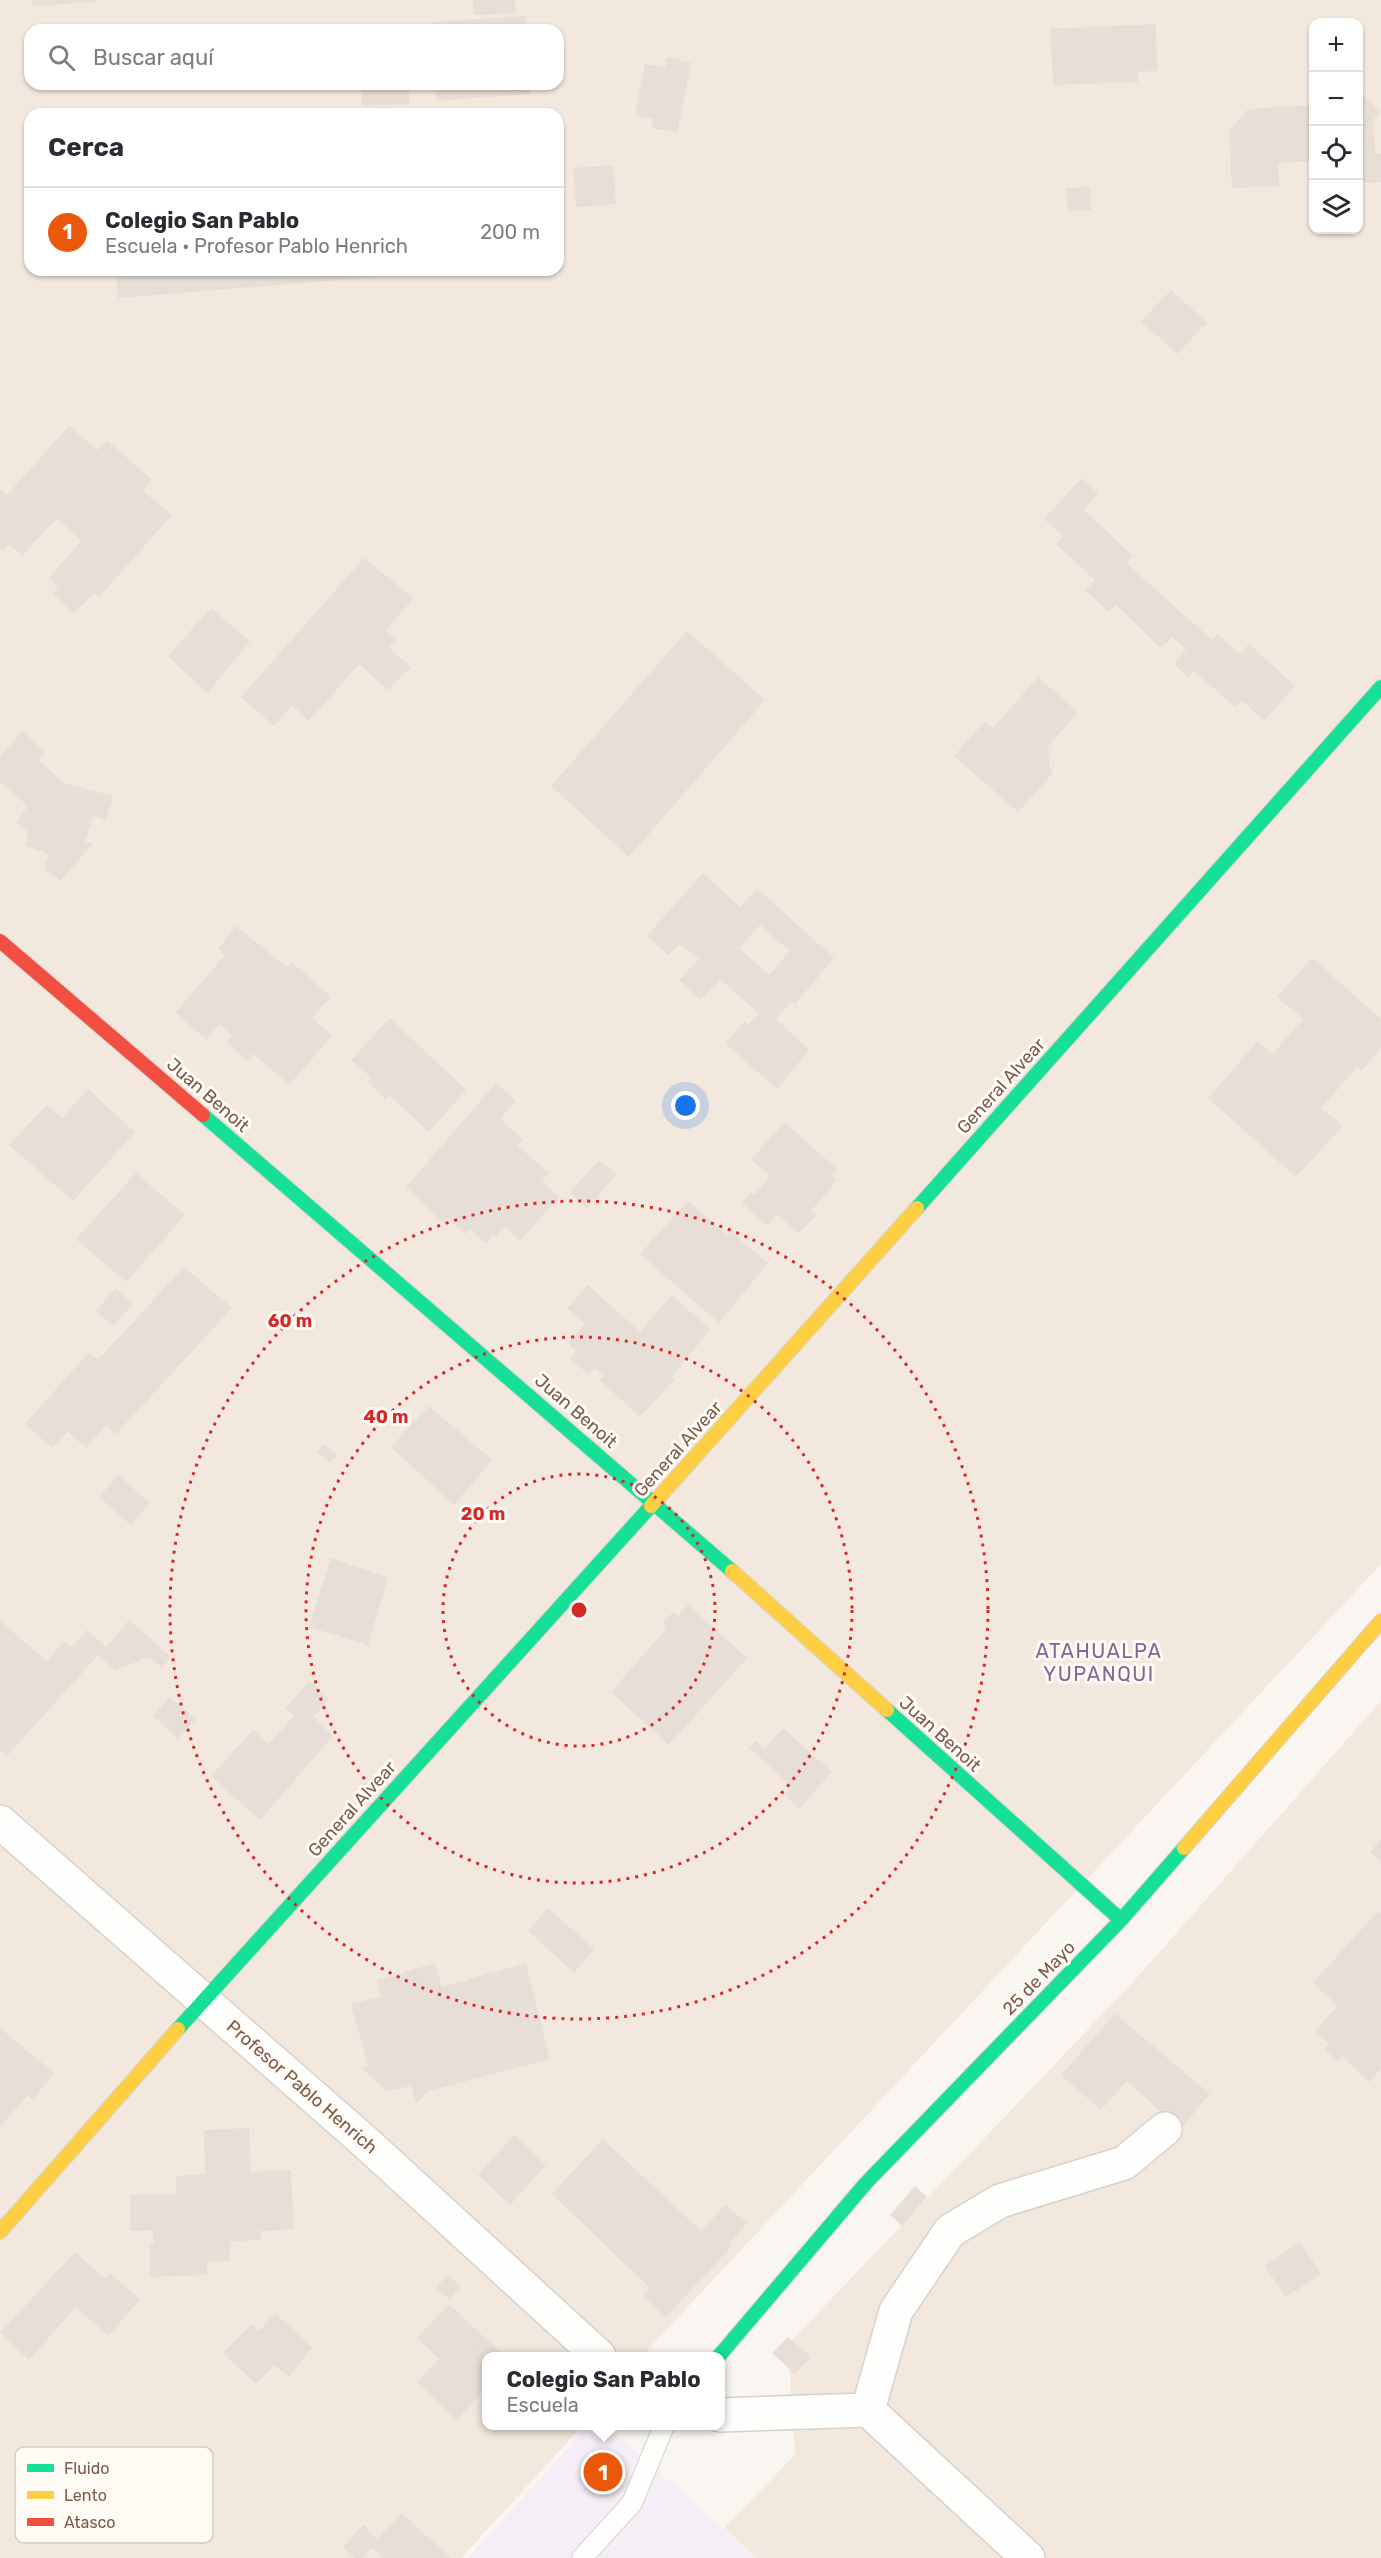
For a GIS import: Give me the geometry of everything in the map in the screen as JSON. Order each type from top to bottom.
[{"type":"street","name":"General Alvear","points":[[0,2232],[203,2000],[655,1502],[1381,687]]},
{"type":"street","name":"Juan Benoit","points":[[0,941],[655,1502],[1121,1920]]},
{"type":"street","name":"25 de Mayo","points":[[722,2352],[866,2183],[1121,1920],[1381,1622]]},
{"type":"street","name":"Profesor Pablo Henrich","points":[[0,1822],[364,2141],[595,2352]]},
{"type":"street","points":[[868,2410],[896,2311],[950,2231],[1000,2201],[1124,2163],[1165,2129]]},
{"type":"street","points":[[725,2415],[868,2410],[1028,2558]]},
{"type":"lane","points":[[582,2558],[632,2503],[662,2430]]},
{"type":"shaded area","points":[[0,0],[1381,0],[1381,1564],[646,2352],[482,2352],[482,2430],[578,2430],[461,2558],[0,2558]]},
{"type":"shaded area","points":[[1381,1701],[1381,2558],[757,2558],[724,2528],[795,2455],[789,2362],[780,2353],[1134,1981]]},
{"type":"shaded area","points":[[585,2430],[611,2430],[757,2558],[468,2558]]},
{"type":"building","points":[[32,0],[97,0],[97,2],[32,6]]},
{"type":"building","points":[[473,0],[515,0],[516,13],[474,15]]},
{"type":"building","points":[[525,16],[526,24],[431,24],[431,22]]},
{"type":"building","points":[[1156,24],[1157,71],[1138,72],[1138,82],[1053,85],[1050,29]]},
{"type":"building","points":[[667,57],[691,63],[677,133],[651,128],[653,119],[635,115],[645,64],[665,68]]},
{"type":"building","points":[[361,90],[409,90],[410,104],[362,106]]},
{"type":"building","points":[[436,90],[530,90],[530,94],[437,101]]},
{"type":"building","points":[[1363,94],[1380,113],[1373,120],[1375,153],[1381,154],[1381,182],[1363,183]]},
{"type":"building","points":[[1309,105],[1309,161],[1278,163],[1279,186],[1232,188],[1229,131],[1248,109]]},
{"type":"building","points":[[613,165],[616,204],[576,207],[573,168]]},
{"type":"building","points":[[1090,187],[1091,210],[1068,211],[1066,188]]},
{"type":"building","points":[[116,276],[375,277],[118,298]]},
{"type":"building","points":[[1171,290],[1207,323],[1177,354],[1141,321]]},
{"type":"building","points":[[69,426],[97,450],[107,440],[152,480],[143,491],[172,515],[99,597],[94,593],[74,613],[53,593],[58,587],[49,578],[81,541],[57,518],[22,556],[10,544],[3,551],[0,548],[0,488],[7,495]]},
{"type":"building","points":[[1082,478],[1098,493],[1084,510],[1133,556],[1126,563],[1212,640],[1217,634],[1240,654],[1249,644],[1295,686],[1264,721],[1242,700],[1235,707],[1194,671],[1188,677],[1174,664],[1186,650],[1173,637],[1161,648],[1115,604],[1109,612],[1085,590],[1095,580],[1056,544],[1063,536],[1044,519]]},
{"type":"building","points":[[364,558],[414,598],[386,630],[396,639],[388,647],[411,667],[388,690],[359,664],[309,721],[292,705],[274,726],[241,697]]},
{"type":"building","points":[[211,608],[250,642],[207,693],[168,656]]},
{"type":"building","points":[[687,631],[765,700],[629,857],[551,786]]},
{"type":"building","points":[[1038,677],[1078,712],[1048,747],[1049,767],[1053,773],[1018,812],[954,756],[984,722],[993,728]]},
{"type":"building","points":[[22,731],[45,753],[38,760],[64,783],[113,796],[106,820],[93,816],[85,841],[93,844],[61,880],[44,870],[49,854],[25,846],[28,832],[16,822],[28,806],[0,782],[0,757]]},
{"type":"building","points":[[703,873],[740,907],[757,888],[834,958],[795,1004],[792,1001],[776,1019],[809,1050],[777,1089],[725,1043],[745,1021],[749,1025],[759,1014],[720,979],[701,1000],[679,980],[699,959],[680,944],[669,955],[647,936]],"holes":[[[760,925],[790,951],[769,975],[739,948]]]},
{"type":"building","points":[[236,926],[287,967],[292,962],[331,997],[312,1018],[332,1036],[289,1085],[254,1054],[247,1061],[227,1042],[232,1035],[220,1024],[206,1040],[176,1012],[225,955],[218,949]]},
{"type":"building","points":[[1312,958],[1381,1019],[1381,1048],[1361,1071],[1357,1067],[1321,1108],[1343,1126],[1296,1177],[1208,1098],[1258,1041],[1273,1054],[1303,1019],[1277,997]]},
{"type":"building","points":[[390,1018],[466,1090],[429,1132],[389,1095],[385,1099],[368,1082],[372,1078],[351,1060]]},
{"type":"building","points":[[496,1083],[516,1101],[500,1119],[523,1139],[517,1145],[549,1173],[542,1181],[559,1197],[520,1241],[505,1227],[496,1238],[493,1235],[486,1244],[470,1229],[465,1234],[447,1218],[444,1223],[406,1187]]},
{"type":"building","points":[[88,1089],[135,1132],[73,1201],[9,1145],[47,1105],[62,1118]]},
{"type":"building","points":[[785,1123],[837,1169],[832,1175],[837,1180],[811,1211],[817,1215],[799,1233],[777,1214],[768,1226],[742,1203],[751,1192],[755,1195],[770,1176],[751,1159]]},
{"type":"building","points":[[599,1160],[617,1174],[587,1208],[570,1192]]},
{"type":"building","points":[[136,1173],[185,1215],[126,1282],[76,1239]]},
{"type":"building","points":[[688,1201],[727,1235],[730,1231],[768,1263],[719,1323],[640,1254]]},
{"type":"building","points":[[184,1267],[232,1308],[116,1434],[106,1425],[86,1448],[67,1431],[52,1448],[25,1424],[89,1352],[98,1360]]},
{"type":"building","points":[[588,1285],[640,1332],[672,1295],[710,1330],[672,1376],[675,1379],[640,1417],[600,1380],[603,1376],[595,1368],[589,1375],[570,1358],[576,1351],[568,1343],[585,1324],[567,1308]]},
{"type":"building","points":[[116,1288],[133,1304],[113,1326],[96,1311]]},
{"type":"building","points":[[429,1406],[492,1460],[454,1505],[391,1447]]},
{"type":"building","points":[[324,1444],[337,1455],[330,1463],[317,1452]]},
{"type":"building","points":[[118,1475],[150,1503],[131,1525],[99,1497]]},
{"type":"building","points":[[331,1558],[388,1578],[368,1645],[309,1627]]},
{"type":"building","points":[[688,1605],[747,1658],[669,1745],[611,1692],[666,1629],[662,1624],[673,1612],[678,1616]]},
{"type":"building","points":[[129,1620],[171,1657],[162,1668],[149,1657],[115,1670],[98,1655],[7,1756],[0,1750],[0,1621],[47,1661],[64,1641],[72,1647],[87,1630],[106,1647]]},
{"type":"building","points":[[310,1680],[329,1699],[314,1717],[333,1736],[260,1820],[211,1776],[253,1730],[269,1744],[294,1716],[286,1708]]},
{"type":"building","points":[[170,1697],[196,1719],[178,1739],[153,1716]]},
{"type":"building","points":[[783,1728],[832,1772],[799,1809],[784,1795],[792,1787],[750,1748],[756,1741],[764,1749]]},
{"type":"building","points":[[1381,1839],[1381,1863],[1370,1852]]},
{"type":"building","points":[[548,1908],[594,1949],[574,1973],[528,1931]]},
{"type":"building","points":[[1378,1911],[1381,1914],[1381,2069],[1369,2082],[1342,2056],[1338,2061],[1325,2049],[1330,2044],[1315,2031],[1338,2006],[1313,1983]]},
{"type":"building","points":[[435,1963],[442,1987],[526,1963],[550,2059],[428,2091],[416,2104],[411,2086],[387,2091],[361,2068],[368,2066],[351,2004],[381,1997],[377,1980]]},
{"type":"building","points":[[1115,2014],[1210,2094],[1180,2129],[1127,2081],[1101,2110],[1061,2075]]},
{"type":"building","points":[[0,2028],[54,2073],[33,2099],[28,2095],[0,2127]]},
{"type":"building","points":[[249,2128],[251,2172],[291,2170],[294,2229],[260,2231],[261,2240],[230,2241],[230,2261],[207,2262],[207,2275],[150,2277],[150,2244],[154,2244],[153,2230],[130,2231],[130,2195],[176,2194],[176,2176],[205,2174],[204,2130]]},
{"type":"building","points":[[514,2135],[546,2165],[510,2205],[478,2175]]},
{"type":"building","points":[[603,2139],[701,2231],[725,2205],[747,2223],[729,2244],[732,2246],[666,2317],[643,2295],[650,2288],[552,2194]]},
{"type":"building","points":[[915,2186],[927,2197],[902,2226],[890,2215]]},
{"type":"building","points":[[1300,2242],[1321,2274],[1286,2297],[1265,2266]]},
{"type":"building","points":[[75,2252],[105,2279],[110,2273],[140,2300],[108,2336],[76,2307],[29,2360],[0,2333]]},
{"type":"building","points":[[447,2275],[461,2286],[449,2299],[436,2288]]},
{"type":"building","points":[[449,2304],[500,2352],[482,2352],[482,2392],[456,2420],[417,2382],[439,2359],[417,2338]]},
{"type":"building","points":[[275,2313],[312,2347],[289,2377],[274,2365],[256,2384],[223,2353],[251,2324],[259,2331]]},
{"type":"building","points":[[788,2337],[811,2357],[795,2374],[772,2353]]},
{"type":"building","points":[[402,2513],[450,2558],[383,2558],[372,2548],[362,2558],[354,2558],[343,2547],[363,2525],[377,2539]]},
{"type":"traffic: fast","points":[[917,1208],[1381,687]]},
{"type":"traffic: fast","points":[[203,1115],[732,1571]]},
{"type":"traffic: fast","points":[[178,2029],[651,1506]]},
{"type":"traffic: fast","points":[[887,1710],[1121,1920]]},
{"type":"traffic: fast","points":[[722,2352],[866,2183],[1121,1920],[1184,1848]]},
{"type":"traffic: slow","points":[[651,1506],[917,1208]]},
{"type":"traffic: slow","points":[[732,1571],[887,1710]]},
{"type":"traffic: slow","points":[[1184,1848],[1381,1621]]},
{"type":"traffic: slow","points":[[0,2232],[178,2029]]},
{"type":"traffic: jam","points":[[0,941],[203,1115]]},
{"type":"place","name":"Colegio San Pablo","points":[[603,2472]]},
{"type":"district","name":"ATAHUALPA YUPANQUI","points":[[1099,1662]]}]
